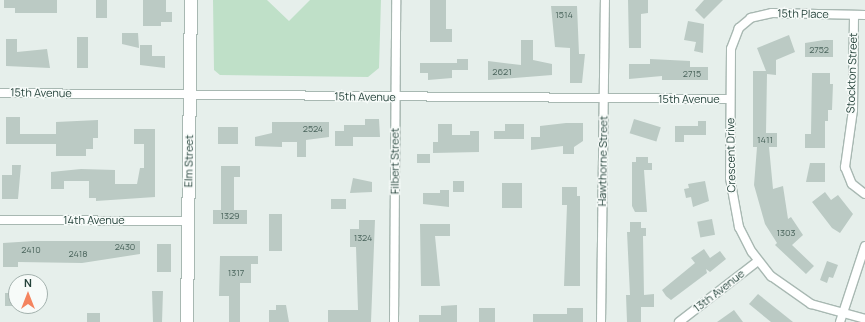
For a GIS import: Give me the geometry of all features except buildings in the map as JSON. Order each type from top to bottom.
[{"type":"street","name":"Elm Street","points":[[187,322],[191,0]]},
{"type":"street","name":"Filbert Street","points":[[394,322],[396,0]]},
{"type":"street","name":"Hawthorne Street","points":[[601,322],[604,0]]},
{"type":"street","name":"15th Place","points":[[744,24],[772,13],[865,15]]},
{"type":"street","name":"Stockton Street","points":[[854,15],[853,110],[844,167],[852,184],[865,194]]},
{"type":"street","name":"Crescent Drive","points":[[744,24],[732,40],[730,99],[732,201],[745,240],[758,261],[800,298],[841,319],[865,319]]},
{"type":"street","name":"15th Avenue","points":[[0,93],[604,100],[730,99]]},
{"type":"street","name":"14th Avenue","points":[[0,220],[188,221]]},
{"type":"street","points":[[841,319],[865,246]]},
{"type":"street","name":"13th Avenue","points":[[679,322],[758,261]]},
{"type":"green space","points":[[213,0],[267,0],[289,21],[310,0],[381,0],[379,68],[368,77],[220,75],[214,70]]}]
